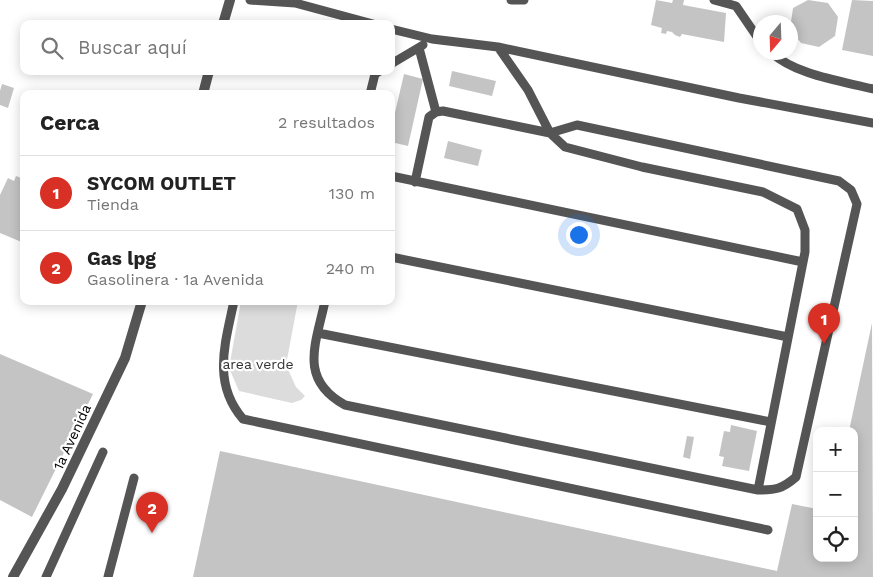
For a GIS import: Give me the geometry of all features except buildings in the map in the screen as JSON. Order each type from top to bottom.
[{"type":"street","points":[[224,20],[230,0]]},
{"type":"street","points":[[204,90],[208,75]]},
{"type":"street","name":"1a Avenida","points":[[13,577],[62,489],[125,358],[141,305]]},
{"type":"lane","points":[[250,0],[295,3],[358,20]]},
{"type":"lane","points":[[511,0],[524,0]]},
{"type":"lane","points":[[714,0],[737,3],[753,29]]},
{"type":"lane","points":[[395,30],[432,39],[498,47],[739,98],[873,123]]},
{"type":"lane","points":[[395,62],[432,39]]},
{"type":"lane","points":[[498,47],[528,90],[550,133],[565,146],[642,167],[764,192],[797,209],[805,230],[805,252],[758,490]]},
{"type":"lane","points":[[419,48],[436,112]]},
{"type":"lane","points":[[779,60],[794,69],[873,89]]},
{"type":"lane","points":[[371,90],[375,75]]},
{"type":"lane","points":[[324,305],[313,354],[314,370],[320,385],[332,398],[345,405],[758,490],[774,490],[786,485],[796,477],[857,204],[851,190],[839,181],[577,125],[550,133],[443,111],[436,112],[429,117],[415,182]]},
{"type":"lane","points":[[395,177],[803,262]]},
{"type":"lane","points":[[395,258],[788,337]]},
{"type":"lane","points":[[233,305],[223,356],[225,390],[233,408],[243,419],[768,530]]},
{"type":"lane","points":[[318,333],[771,422]]},
{"type":"lane","points":[[46,577],[103,452]]},
{"type":"lane","points":[[108,577],[134,478]]},
{"type":"green space","name":"area verde","points":[[240,305],[297,305],[286,365],[296,387],[305,396],[301,400],[292,403],[239,391],[229,368]]},
{"type":"place","name":"SYCOM OUTLET","points":[[824,344]]},
{"type":"place","name":"Gas lpg","points":[[152,533]]}]
